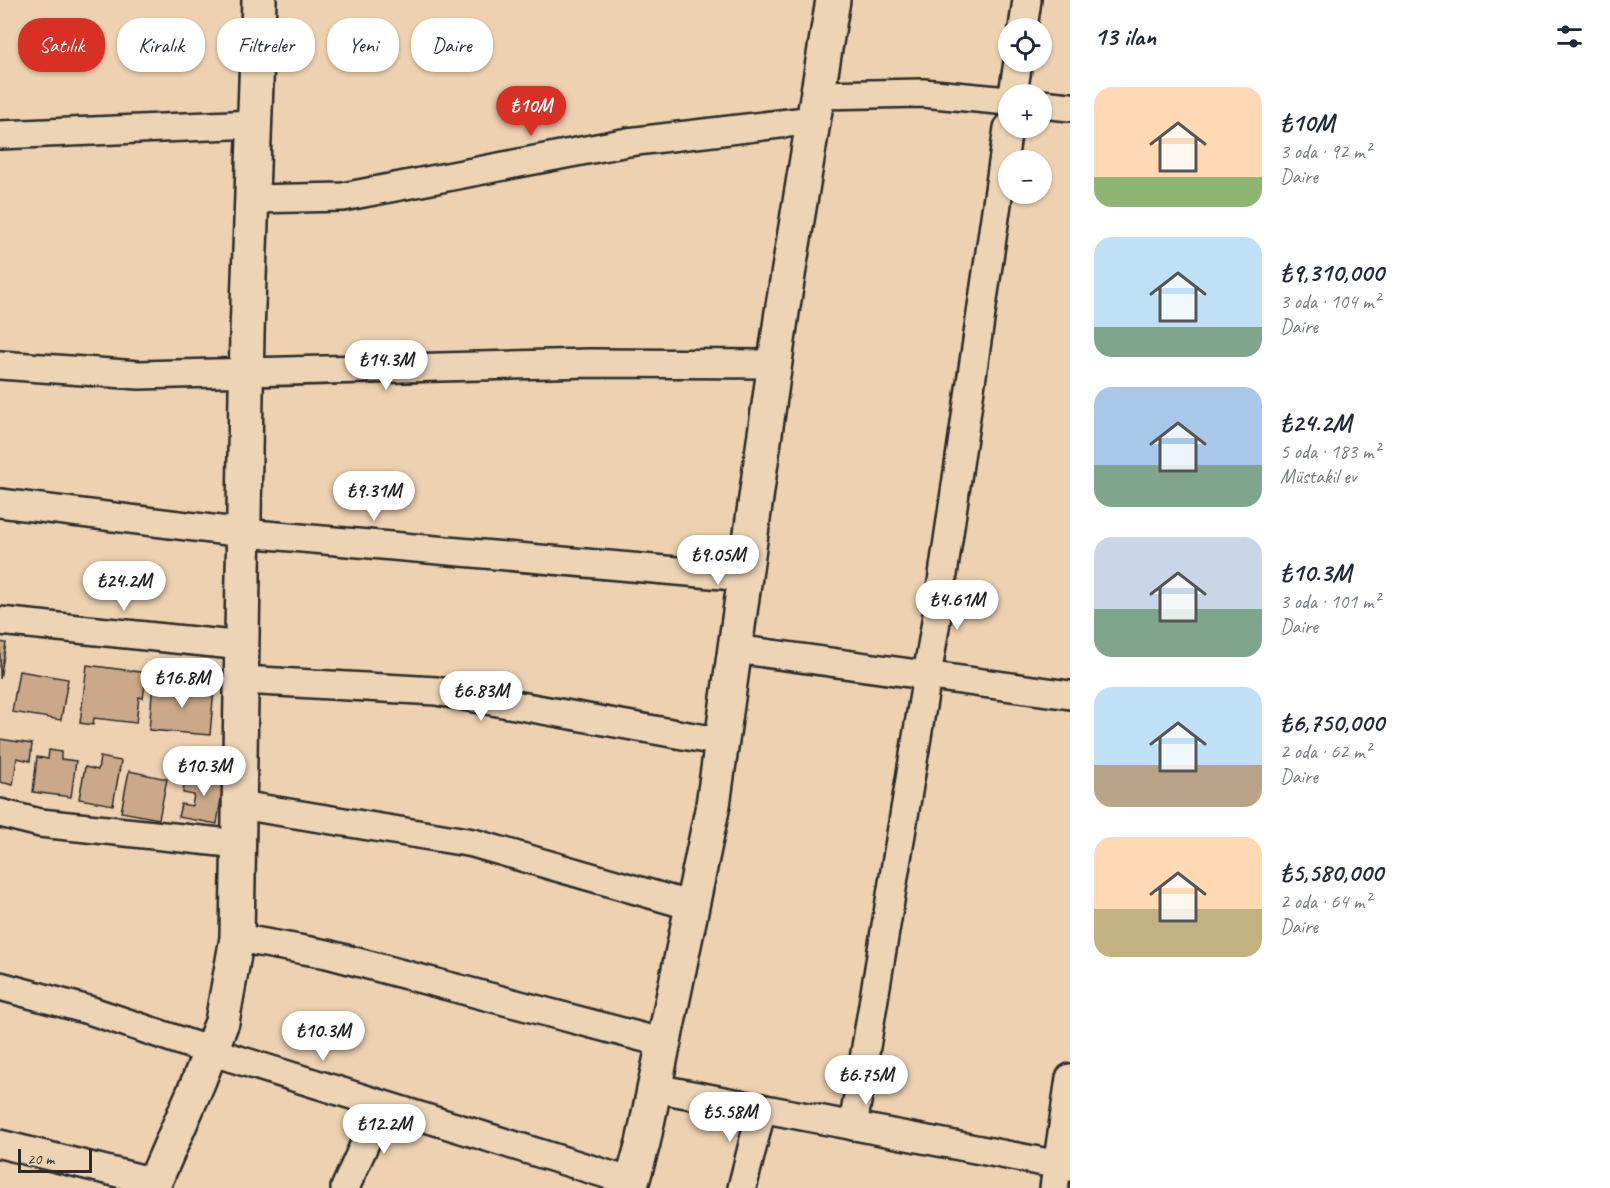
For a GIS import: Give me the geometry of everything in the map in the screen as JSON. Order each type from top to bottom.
[{"type":"street","points":[[0,1144],[154,1185],[222,1022],[237,938],[247,373],[259,0]]},
{"type":"street","points":[[0,986],[92,1011],[630,1185],[643,1143],[713,805],[775,364],[833,0]]},
{"type":"street","points":[[1024,18],[1027,0]]},
{"type":"street","points":[[252,199],[343,197],[816,107],[923,93],[998,100]]},
{"type":"street","points":[[1052,105],[1070,107]]},
{"type":"street","points":[[0,135],[255,124]]},
{"type":"street","points":[[853,1126],[927,675],[1007,138]]},
{"type":"street","points":[[0,365],[139,375],[589,363],[775,364]]},
{"type":"street","points":[[0,503],[244,533],[745,578]]},
{"type":"street","points":[[0,621],[243,646]]},
{"type":"street","points":[[735,648],[1070,695]]},
{"type":"street","points":[[242,680],[436,691],[722,742]]},
{"type":"street","points":[[240,805],[473,843],[692,906]]},
{"type":"street","points":[[0,813],[40,824],[239,844]]},
{"type":"street","points":[[237,938],[327,954],[664,1043]]},
{"type":"street","points":[[655,1088],[853,1126],[1061,1173],[1070,1078]]},
{"type":"street","points":[[345,1188],[382,1105]]},
{"type":"street","points":[[742,1188],[762,1108]]},
{"type":"building","points":[[0,642],[6,643],[0,679]]},
{"type":"building","points":[[87,665],[147,673],[143,698],[139,697],[136,723],[94,718],[93,725],[80,723]]},
{"type":"building","points":[[19,671],[68,679],[61,720],[12,712]]},
{"type":"building","points":[[153,683],[214,688],[210,735],[149,730]]},
{"type":"building","points":[[0,739],[32,744],[30,761],[17,758],[13,785],[0,782]]},
{"type":"building","points":[[49,750],[61,752],[61,759],[76,761],[71,797],[33,792],[37,757],[48,759]]},
{"type":"building","points":[[100,757],[121,761],[113,805],[79,799],[85,767],[98,770]]},
{"type":"building","points":[[204,770],[225,773],[217,824],[178,817],[181,804],[192,806],[194,795],[183,793],[185,777],[203,780]]},
{"type":"building","points":[[129,771],[167,779],[159,819],[121,812]]}]
